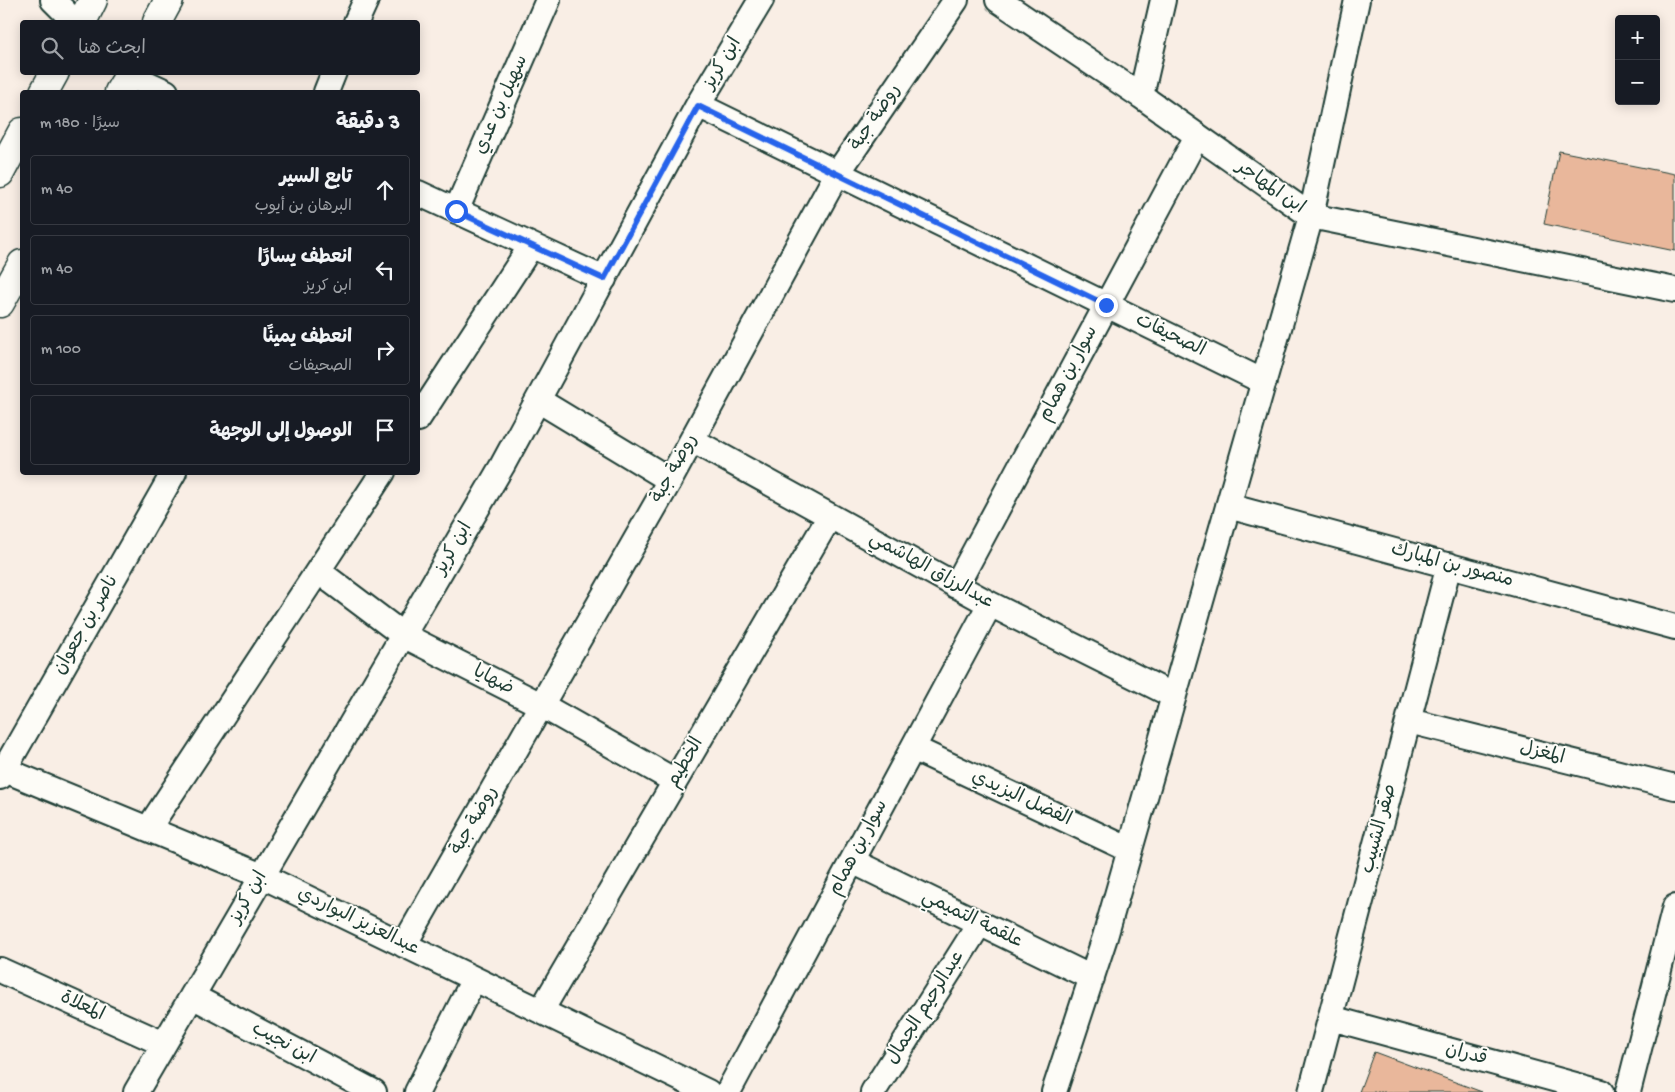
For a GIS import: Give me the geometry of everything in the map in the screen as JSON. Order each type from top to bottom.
[{"type":"main road","points":[[83,20],[93,0]]},
{"type":"main road","points":[[158,20],[169,0]]},
{"type":"main road","points":[[45,90],[53,75]]},
{"type":"main road","points":[[0,173],[20,136]]},
{"type":"main road","points":[[0,303],[20,268]]},
{"type":"street","points":[[53,0],[73,20]]},
{"type":"street","points":[[357,20],[366,0]]},
{"type":"street","name":"سهيل بن عدي","points":[[456,211],[548,0]]},
{"type":"street","name":"ابن كريز","points":[[136,1092],[502,466],[698,106],[761,0]]},
{"type":"street","name":"روضة جبة","points":[[404,944],[670,480],[838,174],[956,0]]},
{"type":"street","name":"ابن المهاجر","points":[[998,0],[1141,96],[1311,216],[1675,290]]},
{"type":"street","points":[[1141,96],[1163,0]]},
{"type":"street","points":[[1054,1092],[1092,978],[1130,850],[1311,216],[1357,0]]},
{"type":"street","points":[[327,90],[333,75]]},
{"type":"street","points":[[126,80],[159,90]]},
{"type":"street","name":"الصحيفات","points":[[698,106],[1264,382]]},
{"type":"street","name":"سوار بن همام","points":[[956,586],[1196,136]]},
{"type":"street","points":[[420,194],[604,279]]},
{"type":"street","points":[[420,416],[532,246]]},
{"type":"street","points":[[538,400],[670,480]]},
{"type":"street","name":"عبدالرزاق الهاشمي","points":[[692,440],[956,586],[1174,696]]},
{"type":"street","name":"ناصر بن جعوان","points":[[1,771],[172,475]]},
{"type":"street","points":[[148,829],[381,475]]},
{"type":"street","name":"منصور بن المبارك","points":[[1228,506],[1675,627]]},
{"type":"street","name":"الخطيم","points":[[541,1011],[830,516]]},
{"type":"street","name":"صقر الشبيب","points":[[1311,1092],[1449,566]]},
{"type":"street","name":"ضهايا","points":[[318,571],[403,635],[541,705],[675,781]]},
{"type":"street","name":"سوار بن همام","points":[[728,1092],[990,604]]},
{"type":"street","name":"المغزل","points":[[1408,721],[1675,787]]},
{"type":"street","name":"الفضل اليزيدي","points":[[913,748],[1130,850]]},
{"type":"street","name":"عبدالعزيز البواردي","points":[[1,771],[262,876],[708,1092]]},
{"type":"street","name":"علقمة التميمي","points":[[852,861],[1092,978]]},
{"type":"street","points":[[1628,1092],[1675,907]]},
{"type":"street","name":"عبدالرحيم الجمال","points":[[873,1092],[980,923]]},
{"type":"street","name":"المعلاة","points":[[0,970],[164,1044]]},
{"type":"street","points":[[417,1092],[474,979]]},
{"type":"street","name":"ابن نجيب","points":[[192,996],[374,1092]]},
{"type":"street","name":"قدران","points":[[1330,1018],[1601,1092]]},
{"type":"building","points":[[1559,151],[1675,174],[1675,251],[1544,224]]},
{"type":"building","points":[[1374,1052],[1482,1092],[1359,1092]]},
{"type":"route","points":[[456,211],[604,279],[698,106],[1106,305]]}]
